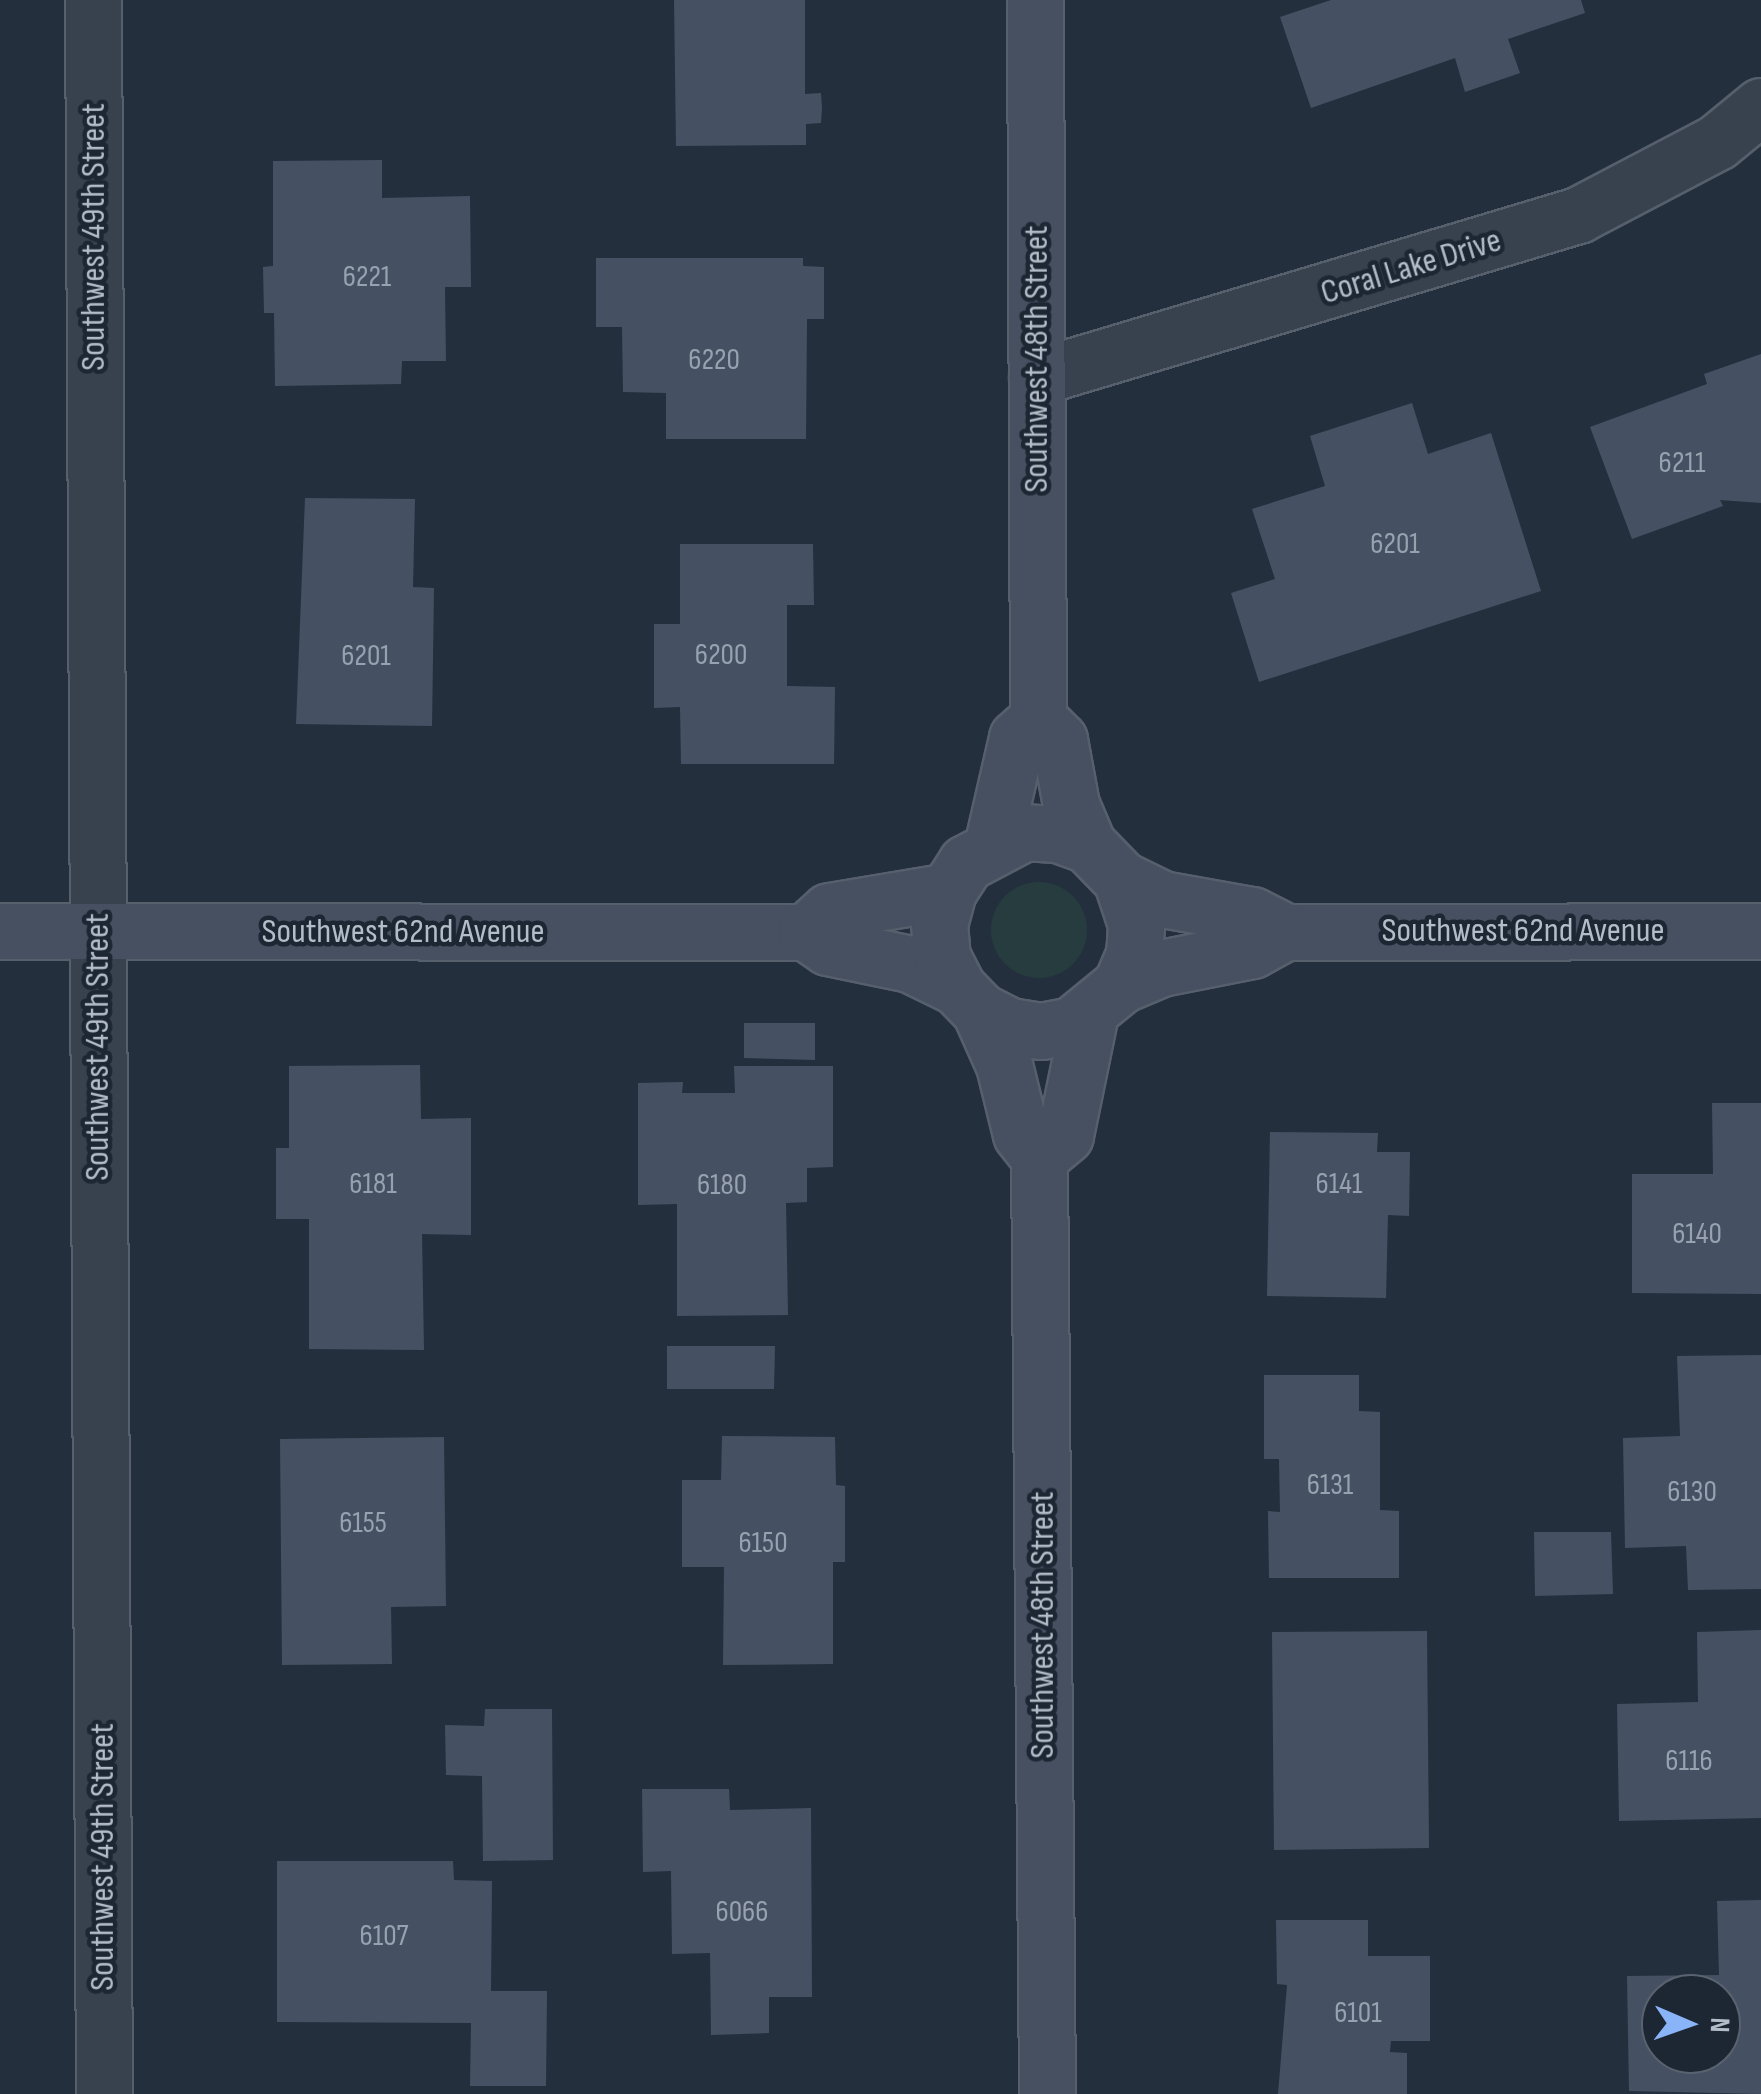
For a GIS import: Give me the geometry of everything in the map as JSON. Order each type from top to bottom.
[{"type":"street","name":"Southwest 49th Street","points":[[93,0],[104,2094]]},
{"type":"street","name":"Southwest 48th Street","points":[[1035,0],[1038,719]]},
{"type":"street","name":"Coral Lake Drive","points":[[1037,377],[1578,215],[1717,142],[1761,106]]},
{"type":"street","points":[[993,843],[1017,738],[1038,719],[1059,740],[1071,806],[1136,924],[1134,955],[1106,999],[1065,1135],[1039,1157]]},
{"type":"street","points":[[1104,862],[1058,834],[1025,832],[993,843],[966,862],[948,890],[939,924],[942,957],[968,999],[1009,1026],[1041,1031],[1106,999]]},
{"type":"street","name":"Southwest 62nd Avenue","points":[[1104,862],[1162,899],[1252,916],[1285,932],[1761,930]]},
{"type":"street","points":[[806,932],[829,911],[948,890]]},
{"type":"street","name":"Southwest 62nd Avenue","points":[[0,931],[806,932],[828,947],[910,964],[968,999]]},
{"type":"street","name":"Southwest 62nd Avenue","points":[[1106,999],[1161,968],[1252,950],[1285,932]]},
{"type":"street","name":"Southwest 48th Street","points":[[968,999],[1004,1065],[1021,1134],[1039,1157],[1047,2094]]},
{"type":"green space","points":[[1039,882],[1057,885],[1073,896],[1084,912],[1084,948],[1073,964],[1057,975],[1039,978],[1021,975],[1005,964],[994,948],[991,930],[994,912],[1005,896],[1021,885]]},
{"type":"building","points":[[674,0],[805,0],[805,94],[821,93],[822,109],[821,123],[806,124],[806,145],[676,146]]},
{"type":"building","points":[[1331,0],[1581,0],[1585,13],[1508,39],[1520,73],[1465,92],[1455,58],[1311,108],[1280,17]]},
{"type":"building","points":[[382,160],[382,198],[470,196],[471,287],[445,287],[446,361],[402,361],[401,384],[275,386],[274,313],[264,313],[263,267],[273,266],[273,161]]},
{"type":"building","points":[[596,258],[803,258],[803,266],[824,267],[824,319],[807,319],[806,439],[666,439],[666,393],[623,392],[622,327],[596,327]]},
{"type":"building","points":[[1761,354],[1761,503],[1720,500],[1723,506],[1632,539],[1590,427],[1707,384],[1704,374]]},
{"type":"building","points":[[1412,403],[1428,454],[1491,433],[1541,591],[1259,682],[1231,593],[1275,579],[1252,509],[1325,486],[1310,436]]},
{"type":"building","points":[[305,498],[415,499],[413,587],[434,588],[432,726],[296,724]]},
{"type":"building","points":[[680,544],[813,544],[814,605],[787,605],[787,686],[835,687],[834,764],[681,764],[680,707],[654,708],[654,624],[680,624]]},
{"type":"building","points":[[744,1023],[815,1023],[815,1060],[744,1058]]},
{"type":"building","points":[[420,1065],[421,1119],[471,1118],[471,1235],[422,1234],[424,1350],[309,1349],[309,1219],[276,1219],[276,1148],[289,1148],[289,1066]]},
{"type":"building","points":[[734,1066],[833,1066],[833,1167],[807,1168],[807,1202],[786,1203],[788,1315],[677,1316],[677,1204],[638,1205],[638,1083],[683,1082],[682,1093],[735,1093]]},
{"type":"building","points":[[1712,1103],[1761,1103],[1761,1294],[1632,1293],[1632,1174],[1713,1174]]},
{"type":"building","points":[[1270,1132],[1378,1133],[1377,1152],[1410,1152],[1409,1216],[1388,1215],[1386,1298],[1267,1296]]},
{"type":"building","points":[[667,1346],[775,1346],[774,1389],[667,1389]]},
{"type":"building","points":[[1761,1355],[1761,1589],[1688,1590],[1686,1546],[1625,1548],[1623,1438],[1680,1436],[1677,1356]]},
{"type":"building","points":[[1264,1375],[1359,1375],[1359,1411],[1380,1412],[1380,1510],[1399,1511],[1399,1578],[1269,1578],[1268,1511],[1280,1512],[1279,1459],[1264,1459]]},
{"type":"building","points":[[722,1436],[835,1437],[836,1485],[845,1486],[845,1562],[833,1562],[833,1664],[723,1665],[724,1567],[682,1567],[682,1480],[721,1480]]},
{"type":"building","points":[[444,1437],[446,1606],[391,1607],[392,1664],[282,1665],[280,1439]]},
{"type":"building","points":[[1534,1532],[1611,1532],[1613,1594],[1535,1596]]},
{"type":"building","points":[[1761,1630],[1761,1818],[1619,1821],[1617,1704],[1698,1702],[1697,1632]]},
{"type":"building","points":[[1427,1631],[1429,1848],[1274,1850],[1272,1632]]},
{"type":"building","points":[[485,1709],[552,1709],[553,1860],[483,1861],[482,1776],[446,1775],[445,1725],[484,1726]]},
{"type":"building","points":[[642,1789],[729,1789],[730,1810],[811,1808],[812,1997],[769,1997],[769,2033],[711,2035],[710,1953],[672,1954],[671,1871],[643,1872]]},
{"type":"building","points":[[277,1861],[453,1861],[454,1880],[492,1881],[491,1991],[547,1991],[546,2086],[470,2086],[471,2023],[277,2022]]},
{"type":"building","points":[[1761,1900],[1761,2094],[1629,2091],[1627,1976],[1641,1976],[1641,2074],[1741,2074],[1741,1974],[1719,1974],[1717,1901]]},
{"type":"building","points":[[1276,1920],[1368,1920],[1368,1956],[1430,1956],[1430,2041],[1391,2041],[1390,2052],[1407,2053],[1407,2094],[1278,2094],[1287,1985],[1277,1984]]}]
